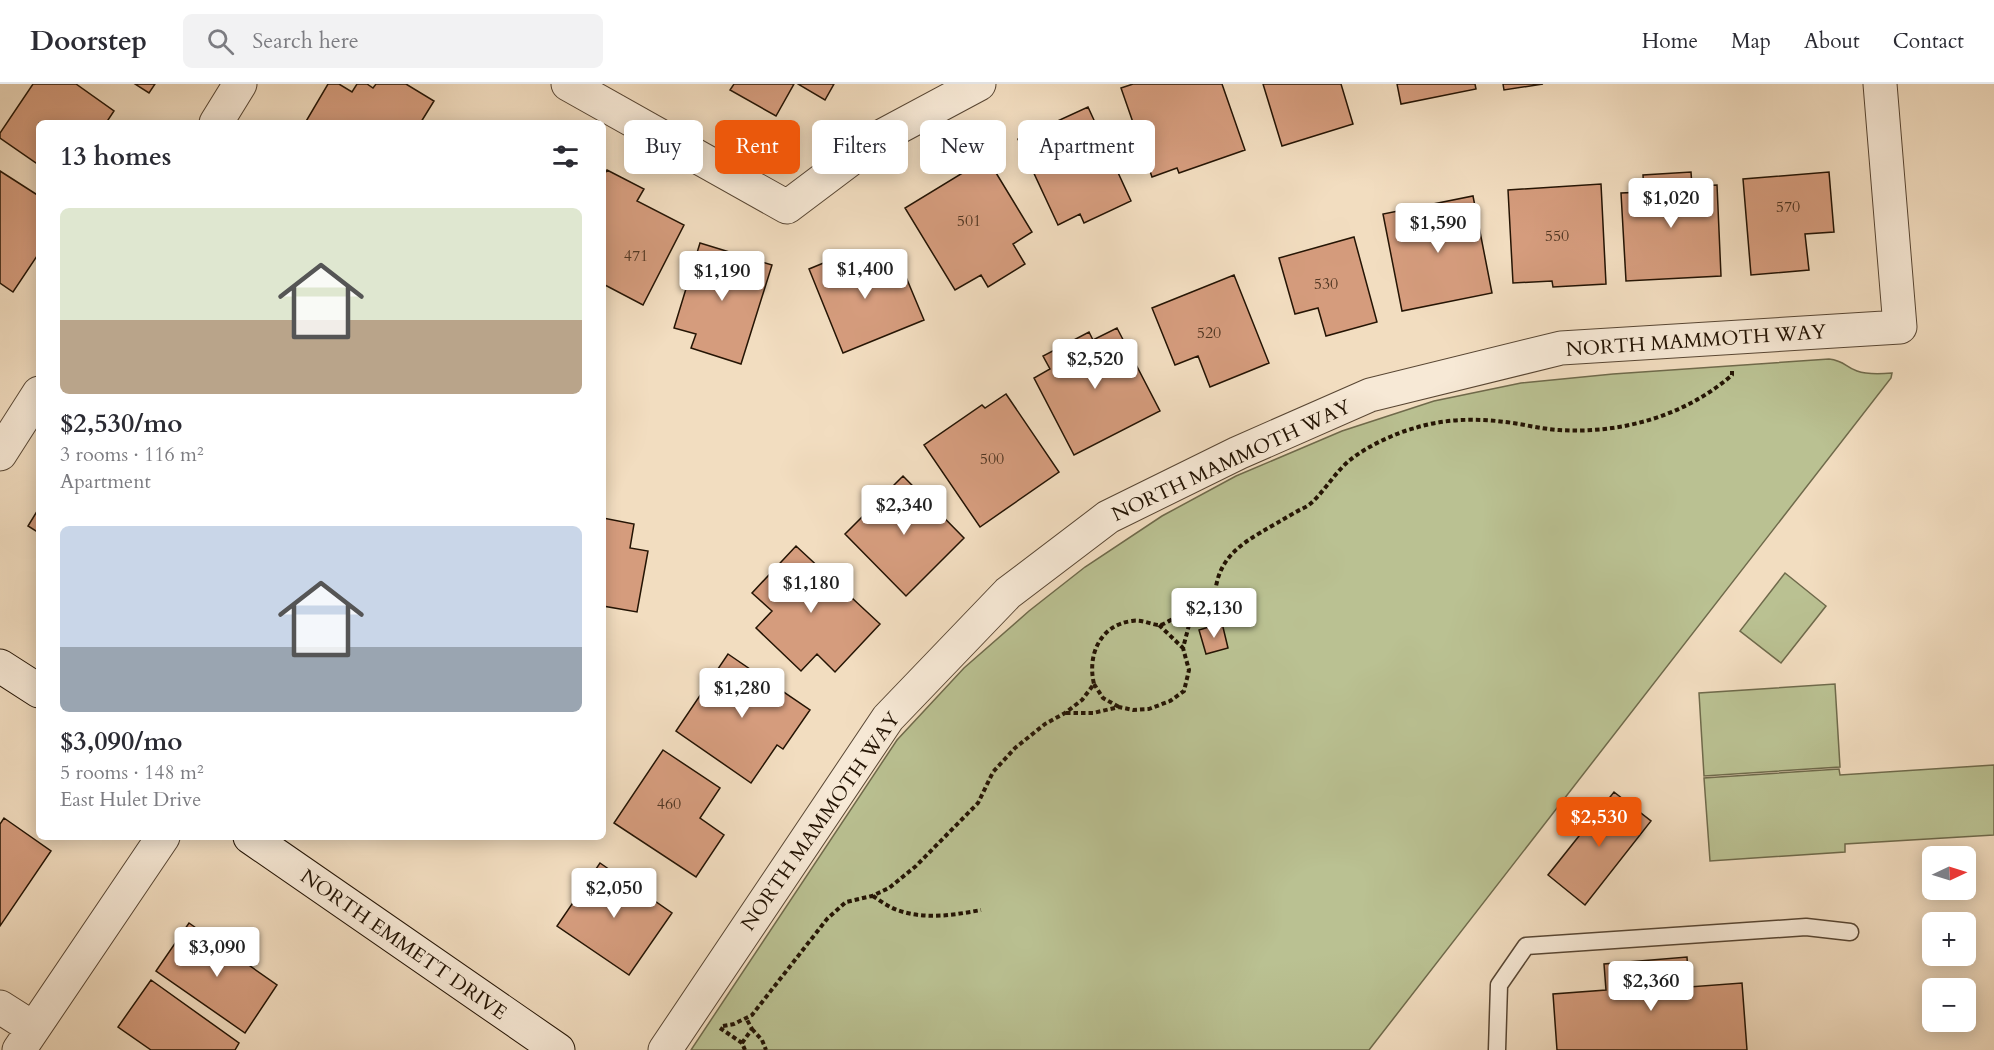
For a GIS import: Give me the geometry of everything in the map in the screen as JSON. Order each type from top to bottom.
[{"type":"street","points":[[218,120],[240,84]]},
{"type":"street","points":[[568,84],[787,207],[880,137],[979,84]]},
{"type":"street","name":"NORTH MAMMOTH WAY","points":[[665,1050],[888,718],[1008,593],[1108,517],[1238,453],[1370,395],[1561,348],[1900,327],[1880,84]]},
{"type":"street","points":[[0,454],[36,398]]},
{"type":"street","points":[[0,666],[36,689]]},
{"type":"street","points":[[0,1007],[26,1039],[161,840]]},
{"type":"street","name":"NORTH EMMETT DRIVE","points":[[254,840],[558,1050]]},
{"type":"lane","points":[[1497,1050],[1499,985],[1526,946],[1806,927],[1850,932]]},
{"type":"path","points":[[1189,625],[1215,615],[1215,584],[1222,564],[1240,546],[1310,504],[1350,460],[1385,439],[1416,427],[1471,419],[1558,430],[1602,431],[1650,420],[1692,403],[1732,375],[1732,337]]},
{"type":"path","points":[[1159,625],[1177,617],[1189,625]]},
{"type":"path","points":[[1065,713],[1119,708],[1149,709],[1170,701],[1184,691],[1189,669],[1183,648],[1159,625],[1145,621],[1131,621],[1118,625],[1102,636],[1093,654],[1091,672],[1094,684],[1103,698],[1119,708]]},
{"type":"path","points":[[1183,648],[1189,625]]},
{"type":"path","points":[[745,1050],[742,1043],[716,1026],[734,1024],[752,1015],[827,919],[846,902],[872,896],[889,888],[916,866],[978,803],[993,772],[1015,748],[1045,724],[1082,700],[1094,684]]},
{"type":"path","points":[[872,896],[896,910],[925,916],[952,916],[981,910]]},
{"type":"path","points":[[746,1018],[762,1040],[766,1050]]},
{"type":"path","points":[[742,1043],[752,1029]]},
{"type":"green space","points":[[1829,359],[1861,372],[1892,373],[1891,378],[1369,1050],[691,1050],[897,740],[964,668],[1029,611],[1085,567],[1162,516],[1236,476],[1342,431],[1434,401],[1521,383],[1613,374]]},
{"type":"green space","points":[[1785,573],[1826,606],[1781,663],[1740,631]]},
{"type":"green space","points":[[1835,684],[1840,767],[1704,776],[1699,693]]},
{"type":"green space","points":[[1994,765],[1994,835],[1845,844],[1845,852],[1710,861],[1704,778],[1839,769],[1840,775]]},
{"type":"building","points":[[33,84],[76,84],[114,111],[108,120],[36,120],[36,163],[0,138],[0,133]]},
{"type":"building","points":[[135,84],[155,84],[149,93]]},
{"type":"building","points":[[328,84],[339,84],[352,92],[357,84],[367,84],[373,88],[376,84],[406,84],[434,101],[422,120],[307,120]]},
{"type":"building","points":[[734,84],[794,84],[776,116],[730,90]]},
{"type":"building","points":[[798,84],[834,84],[825,100]]},
{"type":"building","points":[[1133,84],[1222,84],[1245,150],[1179,173],[1177,168],[1152,177],[1151,174],[1155,174],[1155,120],[1132,120],[1121,88]]},
{"type":"building","points":[[1263,84],[1341,84],[1353,124],[1282,146]]},
{"type":"building","points":[[1397,84],[1475,84],[1476,89],[1401,104]]},
{"type":"building","points":[[1503,84],[1543,84],[1504,90]]},
{"type":"building","points":[[1088,107],[1094,120],[1060,120]]},
{"type":"building","points":[[607,170],[644,189],[637,201],[684,225],[643,305],[606,286]]},
{"type":"building","points":[[0,171],[36,194],[36,258],[13,292],[0,283]]},
{"type":"building","points":[[1691,172],[1692,186],[1717,185],[1721,276],[1626,281],[1621,193],[1644,192],[1643,175]]},
{"type":"building","points":[[1829,172],[1834,232],[1805,234],[1809,270],[1751,275],[1743,179]]},
{"type":"building","points":[[961,174],[997,174],[1032,232],[1013,244],[1025,264],[988,287],[981,275],[955,290],[905,208]]},
{"type":"building","points":[[1034,174],[1119,174],[1131,201],[1084,223],[1080,214],[1058,225]]},
{"type":"building","points":[[1601,184],[1606,284],[1553,287],[1552,281],[1513,283],[1508,190]]},
{"type":"building","points":[[1473,196],[1492,293],[1402,311],[1383,214]]},
{"type":"building","points":[[1354,237],[1377,322],[1326,336],[1318,308],[1295,314],[1279,258]]},
{"type":"building","points":[[700,243],[772,265],[741,364],[691,348],[696,334],[674,328]]},
{"type":"building","points":[[855,250],[864,272],[898,258],[924,320],[843,353],[809,269]]},
{"type":"building","points":[[1234,275],[1269,363],[1210,387],[1198,356],[1175,365],[1152,308]]},
{"type":"building","points":[[1117,328],[1160,411],[1074,455],[1034,378],[1050,369],[1043,356],[1089,332],[1093,340]]},
{"type":"building","points":[[1006,394],[1059,472],[980,527],[924,445],[982,405],[985,408]]},
{"type":"building","points":[[903,476],[964,538],[906,596],[845,534]]},
{"type":"building","points":[[36,513],[36,531],[28,526]]},
{"type":"building","points":[[606,519],[634,524],[630,548],[648,551],[637,612],[606,607]]},
{"type":"building","points":[[796,546],[880,624],[835,672],[817,654],[801,671],[756,628],[772,611],[752,593]]},
{"type":"building","points":[[1222,623],[1228,648],[1206,654],[1199,630]]},
{"type":"building","points":[[728,654],[810,710],[783,749],[777,745],[751,783],[676,731]]},
{"type":"building","points":[[663,750],[720,788],[700,818],[724,835],[696,877],[614,823]]},
{"type":"building","points":[[1614,792],[1651,821],[1585,905],[1548,875]]},
{"type":"building","points":[[4,818],[51,851],[0,926],[0,824]]},
{"type":"building","points":[[600,863],[672,913],[629,975],[557,926]]},
{"type":"building","points":[[189,923],[277,985],[245,1033],[156,971]]},
{"type":"building","points":[[1687,957],[1689,987],[1742,983],[1747,1050],[1557,1050],[1553,994],[1606,990],[1604,964]]},
{"type":"building","points":[[151,980],[239,1043],[235,1050],[151,1050],[118,1027]]}]
